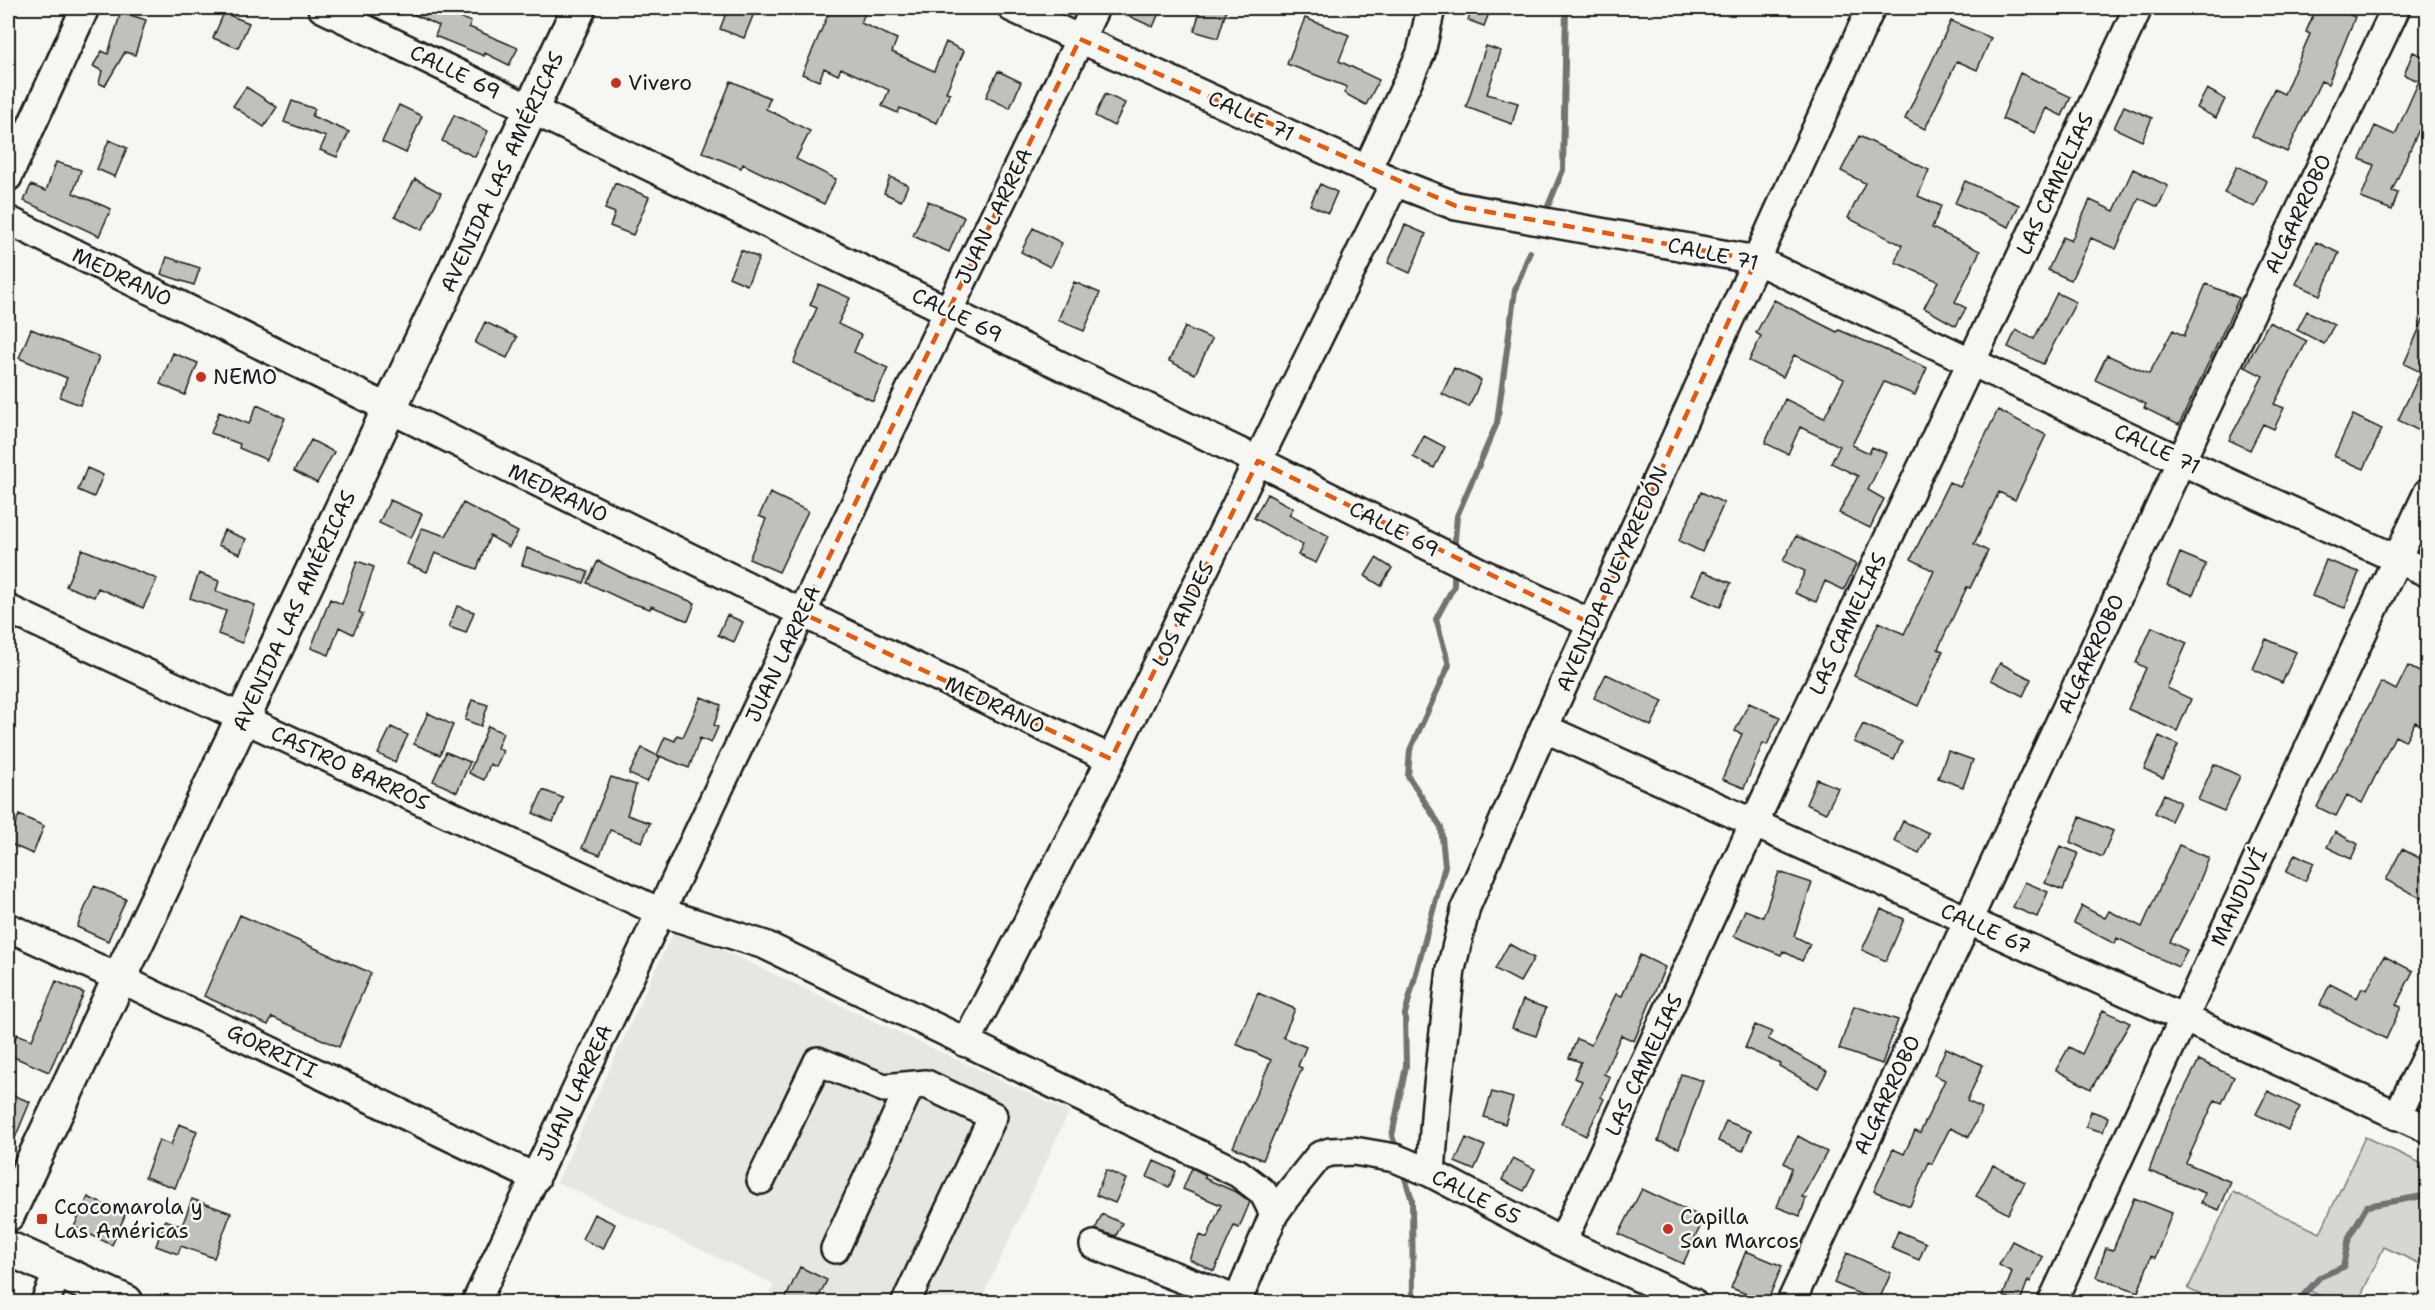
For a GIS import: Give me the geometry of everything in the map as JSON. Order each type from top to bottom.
[{"type":"main road","name":"AVENIDA LAS AMÉRICAS","points":[[8,1214],[579,8]]},
{"type":"main road","points":[[8,1248],[126,1302]]},
{"type":"street","points":[[8,177],[85,8]]},
{"type":"street","name":"CALLE 69","points":[[322,8],[1592,624]]},
{"type":"street","name":"CALLE 71","points":[[1012,8],[1395,182],[1456,206],[1756,260],[1972,360],[2181,461],[2427,573]]},
{"type":"street","name":"JUAN LARREA","points":[[476,1302],[802,613],[1095,8]]},
{"type":"street","points":[[1367,169],[1421,53],[1431,8]]},
{"type":"street","name":"AVENIDA PUEYRREDÓN","points":[[1431,1173],[1451,969],[1464,917],[1544,728],[1871,8]]},
{"type":"street","name":"LAS CAMELIAS","points":[[1562,1242],[1754,823],[2138,8]]},
{"type":"street","name":"ALGARROBO","points":[[1791,1302],[2181,461],[2396,8]]},
{"type":"street","name":"LOS ANDES","points":[[966,1043],[1111,759],[1395,182]]},
{"type":"street","name":"MEDRANO","points":[[8,220],[802,613],[1111,759]]},
{"type":"street","name":"MANDUVÍ","points":[[2052,1302],[2427,492]]},
{"type":"street","name":"CASTRO BARROS","points":[[8,609],[660,912],[765,945],[1238,1173],[1263,1192],[1274,1214]]},
{"type":"street","name":"CALLE 67","points":[[1544,728],[2427,1129]]},
{"type":"street","name":"GORRITI","points":[[8,927],[536,1178]]},
{"type":"street","points":[[2397,1116],[2427,1053]]},
{"type":"street","points":[[761,1180],[818,1061],[884,1088],[926,1084],[993,1116],[906,1302]]},
{"type":"street","points":[[835,1249],[910,1086]]},
{"type":"street","name":"CALLE 65","points":[[1274,1214],[1319,1156],[1330,1152],[1354,1151],[1395,1158],[1431,1173],[1562,1242],[1692,1302]]},
{"type":"street","points":[[1094,1245],[1237,1301],[1274,1214]]},
{"type":"street","points":[[45,1302],[58,1272]]},
{"type":"highlighted area","points":[[1080,39],[1456,206],[1756,260],[1592,624],[1258,461],[1111,759],[802,613]]},
{"type":"shaded area","points":[[675,928],[1069,1112],[980,1302],[766,1302],[774,1284],[557,1182]]},
{"type":"shaded area","points":[[2365,1137],[2427,1166],[2427,1267],[2384,1247],[2358,1302],[2333,1302],[2310,1291],[2304,1302],[2216,1302],[2188,1289],[2233,1192],[2320,1233]]},
{"type":"building","points":[[400,8],[437,8],[471,22],[469,27],[518,48],[509,65],[485,53],[484,56],[435,36],[439,26]]},
{"type":"building","points":[[728,8],[756,8],[744,38],[720,29]]},
{"type":"building","points":[[831,8],[853,8],[865,13],[861,23],[897,39],[892,52],[934,71],[946,42],[964,51],[946,92],[950,93],[937,123],[900,108],[898,113],[882,106],[889,90],[841,68],[838,75],[824,68],[819,81],[802,74]]},
{"type":"building","points":[[1111,8],[1161,8],[1153,27]]},
{"type":"building","points":[[1201,8],[1227,8],[1218,38],[1194,31]]},
{"type":"building","points":[[1473,8],[1491,8],[1484,26],[1468,20]]},
{"type":"building","points":[[2316,8],[2333,8],[2355,17],[2328,84],[2321,81],[2287,152],[2252,136],[2274,89],[2284,94],[2310,34],[2306,32]]},
{"type":"building","points":[[121,12],[146,20],[135,55],[125,52],[105,86],[99,83],[102,71],[93,66],[102,51],[108,54]]},
{"type":"building","points":[[224,13],[249,23],[238,48],[213,38]]},
{"type":"building","points":[[1305,18],[1349,35],[1339,61],[1379,80],[1366,105],[1344,93],[1347,87],[1287,64]]},
{"type":"building","points":[[1951,21],[1991,38],[1977,70],[1957,61],[1925,129],[1905,119]]},
{"type":"building","points":[[1486,46],[1501,51],[1487,94],[1518,103],[1512,124],[1466,107]]},
{"type":"building","points":[[2413,52],[2427,58],[2427,111],[2392,191],[2398,193],[2392,210],[2361,198],[2374,165],[2360,159],[2375,126],[2395,135],[2419,81],[2404,75]]},
{"type":"building","points":[[998,71],[1021,82],[1010,108],[986,97]]},
{"type":"building","points":[[2020,73],[2071,97],[2062,116],[2046,108],[2035,133],[2002,119]]},
{"type":"building","points":[[731,81],[770,98],[766,109],[810,131],[796,159],[836,179],[824,204],[743,164],[741,168],[702,152]]},
{"type":"building","points":[[246,87],[277,107],[264,127],[233,106]]},
{"type":"building","points":[[2207,89],[2225,99],[2216,118],[2197,108]]},
{"type":"building","points":[[1105,94],[1125,103],[1114,126],[1095,116]]},
{"type":"building","points":[[292,101],[315,109],[312,116],[349,132],[337,157],[320,150],[326,137],[284,122]]},
{"type":"building","points":[[399,105],[422,116],[406,153],[382,142]]},
{"type":"building","points":[[2124,106],[2152,118],[2142,141],[2114,128]]},
{"type":"building","points":[[454,115],[488,131],[475,157],[442,141]]},
{"type":"building","points":[[1859,136],[1929,170],[1918,196],[1941,206],[1932,228],[1980,251],[1955,302],[1966,308],[1956,326],[1924,308],[1938,281],[1895,262],[1902,245],[1848,218],[1865,183],[1841,171]]},
{"type":"building","points":[[109,140],[127,148],[115,177],[97,169]]},
{"type":"building","points":[[56,162],[81,170],[73,193],[111,209],[99,236],[24,201],[31,185],[46,191]]},
{"type":"building","points":[[2237,166],[2267,181],[2255,207],[2224,193]]},
{"type":"building","points":[[2133,169],[2168,186],[2158,207],[2139,198],[2116,249],[2091,238],[2071,280],[2048,270],[2063,237],[2071,241],[2090,200],[2114,211]]},
{"type":"building","points":[[890,177],[908,185],[901,201],[884,193]]},
{"type":"building","points":[[415,179],[441,193],[422,230],[395,216]]},
{"type":"building","points":[[1965,181],[2019,205],[2009,227],[1955,203]]},
{"type":"building","points":[[615,183],[649,197],[633,235],[610,226],[615,213],[605,209]]},
{"type":"building","points":[[1320,184],[1337,192],[1328,213],[1310,205]]},
{"type":"building","points":[[928,201],[964,217],[949,252],[913,236]]},
{"type":"building","points":[[1405,225],[1426,234],[1410,273],[1388,263]]},
{"type":"building","points":[[1033,228],[1062,243],[1050,267],[1021,252]]},
{"type":"building","points":[[2316,242],[2339,253],[2320,295],[2296,284]]},
{"type":"building","points":[[741,250],[759,258],[747,285],[729,277]]},
{"type":"building","points":[[167,257],[200,268],[194,285],[161,274]]},
{"type":"building","points":[[1074,282],[1100,293],[1084,331],[1058,320]]},
{"type":"building","points":[[819,284],[850,298],[838,324],[861,335],[854,352],[888,368],[873,401],[793,363],[817,308],[810,305]]},
{"type":"building","points":[[2206,284],[2239,298],[2179,425],[2144,408],[2146,404],[2095,380],[2107,355],[2149,374],[2173,330],[2184,336]]},
{"type":"building","points":[[2057,293],[2076,302],[2043,364],[2008,347],[2016,330],[2034,339]]},
{"type":"building","points":[[1774,300],[1837,332],[1839,330],[1927,368],[1915,395],[1884,382],[1852,445],[1869,453],[1872,447],[1886,453],[1868,490],[1884,499],[1870,528],[1839,513],[1858,476],[1831,463],[1840,446],[1800,427],[1788,454],[1765,443],[1785,399],[1824,418],[1844,379],[1794,355],[1783,377],[1749,361],[1761,336],[1756,333]]},
{"type":"building","points":[[2307,311],[2334,325],[2324,344],[2297,330]]},
{"type":"building","points":[[2427,311],[2427,435],[2398,420],[2421,372],[2404,364]]},
{"type":"building","points":[[485,322],[517,337],[507,358],[475,343]]},
{"type":"building","points":[[2269,322],[2307,341],[2274,404],[2284,408],[2274,429],[2263,424],[2250,450],[2229,440],[2263,376],[2245,367]]},
{"type":"building","points":[[1185,327],[1212,339],[1195,374],[1169,361]]},
{"type":"building","points":[[31,329],[99,357],[80,405],[60,397],[67,378],[19,358]]},
{"type":"building","points":[[173,353],[198,363],[185,395],[160,384]]},
{"type":"building","points":[[1454,368],[1481,380],[1469,407],[1442,394]]},
{"type":"building","points":[[257,405],[285,418],[267,460],[239,448],[240,444],[211,433],[219,412],[249,424]]},
{"type":"building","points":[[1998,410],[2046,435],[2015,500],[1999,492],[1974,544],[1988,551],[1970,588],[1967,587],[1938,649],[1943,651],[1918,706],[1854,676],[1879,622],[1904,634],[1934,571],[1911,559],[1949,482],[1960,487]]},
{"type":"building","points":[[2353,415],[2382,429],[2364,469],[2334,456]]},
{"type":"building","points":[[1424,436],[1445,447],[1434,468],[1413,457]]},
{"type":"building","points":[[311,440],[334,452],[317,483],[294,471]]},
{"type":"building","points":[[87,468],[103,475],[94,497],[78,490]]},
{"type":"building","points":[[1701,492],[1724,503],[1702,552],[1679,541]]},
{"type":"building","points":[[770,493],[808,511],[779,572],[749,559],[766,519],[759,516]]},
{"type":"building","points":[[1267,494],[1293,508],[1289,515],[1329,536],[1316,563],[1298,555],[1303,545],[1254,518]]},
{"type":"building","points":[[390,500],[422,514],[411,538],[379,523]]},
{"type":"building","points":[[463,503],[518,532],[509,547],[490,536],[477,569],[435,553],[427,572],[407,564],[422,528],[446,536]]},
{"type":"building","points":[[224,530],[246,539],[240,554],[218,545]]},
{"type":"building","points":[[1796,536],[1856,564],[1844,590],[1825,581],[1816,602],[1795,593],[1805,571],[1783,561]]},
{"type":"building","points":[[527,548],[588,572],[584,583],[522,565]]},
{"type":"building","points":[[82,549],[157,579],[143,608],[98,588],[94,597],[66,586]]},
{"type":"building","points":[[2180,553],[2206,564],[2193,595],[2167,585]]},
{"type":"building","points":[[1376,558],[1392,568],[1381,586],[1365,576]]},
{"type":"building","points":[[2326,560],[2359,572],[2345,608],[2312,596]]},
{"type":"building","points":[[357,561],[374,567],[359,612],[363,614],[353,634],[339,627],[329,655],[311,648],[330,599],[342,604]]},
{"type":"building","points":[[598,561],[628,576],[695,603],[688,621],[651,606],[650,609],[628,602],[587,583]]},
{"type":"building","points":[[1703,571],[1731,583],[1720,607],[1692,595]]},
{"type":"building","points":[[199,573],[219,581],[216,591],[255,605],[242,643],[218,634],[226,611],[190,598]]},
{"type":"building","points":[[457,606],[474,612],[466,633],[449,627]]},
{"type":"building","points":[[727,615],[743,622],[734,642],[718,635]]},
{"type":"building","points":[[2152,627],[2187,643],[2167,688],[2191,699],[2177,731],[2128,709],[2146,668],[2136,663]]},
{"type":"building","points":[[2266,639],[2296,652],[2282,683],[2253,669]]},
{"type":"building","points":[[2000,663],[2031,679],[2023,696],[1991,680]]},
{"type":"building","points":[[2408,666],[2427,676],[2427,728],[2415,722],[2405,741],[2395,736],[2362,803],[2347,795],[2336,816],[2317,807],[2381,682],[2396,690]]},
{"type":"building","points":[[1606,674],[1663,701],[1651,726],[1594,698]]},
{"type":"building","points":[[701,697],[721,705],[714,725],[718,727],[711,743],[700,738],[689,768],[657,755],[665,737],[675,741],[677,735],[683,737]]},
{"type":"building","points":[[472,700],[488,705],[481,726],[465,720]]},
{"type":"building","points":[[1749,703],[1780,717],[1767,745],[1763,743],[1744,788],[1722,779],[1742,734],[1735,731]]},
{"type":"building","points":[[428,713],[453,725],[440,755],[414,744]]},
{"type":"building","points":[[1863,724],[1902,742],[1894,760],[1854,742]]},
{"type":"building","points":[[488,726],[503,733],[497,748],[503,751],[496,767],[490,764],[484,780],[469,773]]},
{"type":"building","points":[[391,727],[408,735],[395,762],[378,754]]},
{"type":"building","points":[[2159,736],[2178,745],[2163,778],[2144,769]]},
{"type":"building","points":[[642,748],[660,757],[647,782],[629,774]]},
{"type":"building","points":[[1948,751],[1973,760],[1963,787],[1938,778]]},
{"type":"building","points":[[446,752],[470,762],[457,792],[433,781]]},
{"type":"building","points":[[2214,764],[2240,776],[2224,811],[2198,800]]},
{"type":"building","points":[[611,777],[636,785],[627,815],[650,823],[642,842],[610,830],[600,855],[582,848]]},
{"type":"building","points":[[1817,779],[1838,788],[1826,813],[1806,804]]},
{"type":"building","points":[[543,790],[563,798],[553,822],[533,813]]},
{"type":"building","points":[[2164,794],[2180,802],[2171,821],[2155,813]]},
{"type":"building","points":[[19,815],[44,826],[33,854],[8,843]]},
{"type":"building","points":[[2080,817],[2113,831],[2102,857],[2070,842]]},
{"type":"building","points":[[1903,821],[1929,833],[1919,853],[1894,841]]},
{"type":"building","points":[[2335,832],[2358,844],[2351,859],[2327,847]]},
{"type":"building","points":[[2179,845],[2209,858],[2192,900],[2170,942],[2187,950],[2178,967],[2117,938],[2115,944],[2074,923],[2082,906],[2105,918],[2109,911],[2142,927]]},
{"type":"building","points":[[2060,846],[2078,853],[2063,890],[2045,883]]},
{"type":"building","points":[[2402,849],[2427,862],[2427,901],[2386,880]]},
{"type":"building","points":[[2295,854],[2314,863],[2305,881],[2286,872]]},
{"type":"building","points":[[1779,872],[1812,883],[1794,936],[1810,944],[1802,961],[1783,951],[1781,955],[1734,936],[1745,910],[1763,917]]},
{"type":"building","points":[[2025,882],[2048,892],[2037,917],[2013,907]]},
{"type":"building","points":[[94,886],[126,899],[108,941],[77,927]]},
{"type":"building","points":[[1881,909],[1904,919],[1886,961],[1862,950]]},
{"type":"building","points":[[240,915],[371,973],[339,1047],[272,1017],[268,1025],[204,996]]},
{"type":"building","points":[[1509,944],[1534,958],[1520,982],[1495,969]]},
{"type":"building","points":[[1640,955],[1665,967],[1634,1041],[1621,1035],[1604,1074],[1610,1077],[1601,1097],[1604,1099],[1586,1136],[1561,1123],[1582,1081],[1574,1078],[1581,1062],[1569,1058],[1577,1039],[1591,1045],[1616,994],[1622,996]]},
{"type":"building","points":[[2384,956],[2413,971],[2396,1005],[2401,1007],[2386,1039],[2320,1005],[2330,984],[2357,998],[2362,988],[2367,990]]},
{"type":"building","points":[[56,981],[84,993],[49,1072],[9,1055],[17,1034],[32,1040]]},
{"type":"building","points":[[1258,993],[1295,1009],[1283,1037],[1306,1047],[1298,1066],[1302,1068],[1263,1160],[1233,1147],[1271,1060],[1236,1044]]},
{"type":"building","points":[[1523,1000],[1546,1008],[1536,1036],[1512,1028]]},
{"type":"building","points":[[1854,1006],[1898,1020],[1882,1064],[1839,1049]]},
{"type":"building","points":[[2103,1010],[2130,1023],[2091,1089],[2056,1070],[2069,1047],[2082,1054]]},
{"type":"building","points":[[1755,1025],[1772,1032],[1768,1039],[1827,1071],[1818,1088],[1779,1066],[1780,1063],[1745,1048]]},
{"type":"building","points":[[1946,1048],[1983,1065],[1967,1101],[1982,1108],[1969,1137],[1950,1128],[1932,1164],[1929,1162],[1910,1206],[1874,1191],[1893,1149],[1904,1154],[1915,1131],[1920,1133],[1945,1080],[1934,1075]]},
{"type":"building","points":[[2199,1060],[2234,1077],[2222,1103],[2215,1100],[2186,1163],[2231,1182],[2219,1210],[2201,1203],[2205,1193],[2149,1171],[2166,1125]]},
{"type":"building","points":[[1681,1074],[1703,1081],[1679,1148],[1658,1141]]},
{"type":"building","points":[[2268,1091],[2300,1107],[2288,1130],[2256,1114]]},
{"type":"building","points":[[1492,1092],[1513,1098],[1505,1124],[1484,1117]]},
{"type":"building","points":[[8,1093],[30,1102],[8,1155]]},
{"type":"building","points":[[2091,1111],[2108,1117],[2103,1132],[2086,1127]]},
{"type":"building","points":[[1726,1121],[1751,1131],[1743,1151],[1718,1141]]},
{"type":"building","points":[[179,1124],[197,1131],[175,1188],[145,1177],[159,1140],[171,1145]]},
{"type":"building","points":[[1798,1136],[1827,1152],[1802,1197],[1806,1198],[1800,1216],[1777,1207],[1792,1168],[1784,1163]]},
{"type":"building","points":[[1466,1138],[1485,1146],[1474,1170],[1455,1162]]},
{"type":"building","points":[[1513,1158],[1535,1169],[1524,1191],[1502,1180]]},
{"type":"building","points":[[1154,1161],[1176,1171],[1169,1187],[1147,1177]]},
{"type":"building","points":[[1993,1165],[2025,1182],[2008,1214],[1976,1196]]},
{"type":"building","points":[[1192,1168],[1206,1175],[1204,1178],[1238,1193],[1250,1202],[1239,1228],[1234,1226],[1214,1271],[1189,1259],[1200,1235],[1207,1238],[1221,1205],[1183,1189]]},
{"type":"building","points":[[1106,1170],[1126,1179],[1115,1203],[1096,1195]]},
{"type":"building","points":[[1642,1189],[1704,1218],[1683,1264],[1619,1234]]},
{"type":"building","points":[[88,1197],[125,1215],[112,1245],[74,1227]]},
{"type":"building","points":[[2134,1198],[2172,1213],[2155,1258],[2151,1256],[2138,1292],[2096,1277],[2106,1248],[2113,1250]]},
{"type":"building","points":[[192,1199],[231,1213],[214,1258],[181,1246],[178,1254],[156,1246],[165,1220],[182,1226]]},
{"type":"building","points":[[594,1214],[615,1224],[603,1249],[582,1239]]},
{"type":"building","points":[[1102,1214],[1122,1223],[1116,1236],[1095,1230]]},
{"type":"building","points":[[1898,1231],[1926,1243],[1919,1260],[1891,1248]]},
{"type":"building","points":[[2012,1241],[2043,1257],[2030,1282],[2028,1280],[2020,1302],[2003,1296],[2012,1272],[1999,1265]]},
{"type":"building","points":[[1746,1251],[1782,1266],[1767,1302],[1731,1288]]},
{"type":"building","points":[[1847,1253],[1891,1273],[1878,1302],[1834,1283]]},
{"type":"building","points":[[800,1267],[827,1280],[816,1302],[784,1302]]},
{"type":"waterway","points":[[1544,216],[1563,170],[1566,8]]},
{"type":"waterway","points":[[1454,551],[1457,516],[1497,423],[1515,290],[1530,252]]},
{"type":"waterway","points":[[1397,1150],[1392,1136],[1406,1066],[1405,1014],[1445,866],[1441,827],[1408,776],[1410,750],[1449,665],[1436,619],[1454,586],[1454,567]]},
{"type":"waterway","points":[[1402,1169],[1412,1200],[1413,1302]]},
{"type":"waterway","points":[[2297,1302],[2320,1277],[2343,1267],[2349,1237],[2367,1206],[2428,1195]]},
{"type":"place","name":"Vivero","points":[[616,83]]},
{"type":"place","name":"NEMO","points":[[201,377]]},
{"type":"place","name":"Ccocomarola y Las Américas","points":[[42,1219]]},
{"type":"place","name":"Capilla San Marcos","points":[[1668,1229]]}]
